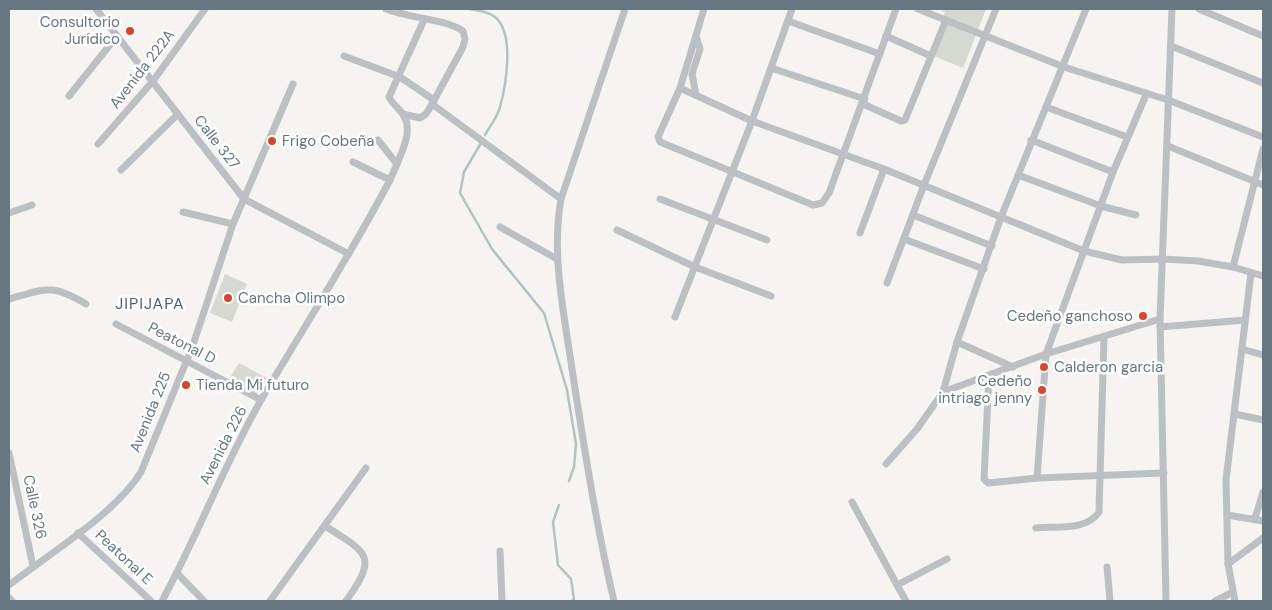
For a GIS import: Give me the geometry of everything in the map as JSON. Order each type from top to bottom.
[{"type":"street","name":"Calle 327","points":[[96,9],[244,198],[349,254]]},
{"type":"street","name":"Avenida 222A","points":[[98,144],[153,81],[205,9]]},
{"type":"street","points":[[386,9],[457,27],[463,31],[465,39],[433,102],[426,114],[420,118],[403,114],[389,97],[400,77],[424,20]]},
{"type":"street","points":[[614,601],[582,433],[557,259],[557,221],[561,199],[625,9]]},
{"type":"street","points":[[704,9],[680,88],[660,130],[658,137],[660,142],[733,170],[813,205],[822,203],[829,193],[864,102],[896,9]]},
{"type":"street","points":[[675,317],[752,121],[792,9]]},
{"type":"street","points":[[918,9],[1064,67],[1146,95],[1168,100],[1263,137]]},
{"type":"street","points":[[887,283],[924,185],[987,35],[996,9]]},
{"type":"street","points":[[886,464],[922,424],[943,392],[957,342],[1001,217],[1031,140],[1064,67],[1086,9]]},
{"type":"street","points":[[1165,601],[1160,323],[1172,9]]},
{"type":"street","points":[[1199,9],[1263,36]]},
{"type":"street","points":[[771,68],[864,102],[901,121],[905,120],[946,20]]},
{"type":"street","points":[[788,21],[880,54]]},
{"type":"street","points":[[69,96],[117,36]]},
{"type":"street","points":[[696,36],[700,49],[692,74],[696,95]]},
{"type":"street","points":[[886,36],[931,56]]},
{"type":"street","points":[[1171,46],[1263,84]]},
{"type":"street","points":[[344,56],[400,77],[561,199]]},
{"type":"street","name":"Avenida 225","points":[[9,585],[78,533],[132,487],[141,472],[187,360],[233,224],[293,84]]},
{"type":"street","points":[[680,88],[752,121],[884,169],[1084,251],[1122,260],[1163,259],[1233,267],[1251,274],[1263,276]]},
{"type":"street","points":[[1037,478],[1046,354],[1113,172],[1146,95]]},
{"type":"street","points":[[1046,107],[1127,137]]},
{"type":"street","points":[[121,170],[178,114]]},
{"type":"street","name":"Avenida 226","points":[[162,601],[177,573],[224,469],[261,400],[349,254],[390,180],[407,137],[408,128],[403,114]]},
{"type":"street","points":[[378,140],[397,164]]},
{"type":"street","points":[[1031,140],[1113,172]]},
{"type":"street","points":[[1168,146],[1263,185]]},
{"type":"street","points":[[1233,267],[1263,149]]},
{"type":"street","points":[[353,162],[390,180]]},
{"type":"street","points":[[860,233],[884,169]]},
{"type":"street","points":[[1018,175],[1101,206],[1136,215]]},
{"type":"street","points":[[660,199],[767,240]]},
{"type":"street","points":[[9,213],[32,205]]},
{"type":"street","points":[[183,212],[233,224]]},
{"type":"street","points":[[913,215],[992,246]]},
{"type":"street","points":[[500,227],[557,259]]},
{"type":"street","points":[[617,230],[694,267],[771,296]]},
{"type":"street","points":[[904,239],[984,269]]},
{"type":"street","points":[[1235,601],[1228,564],[1226,480],[1251,274]]},
{"type":"street","points":[[9,299],[50,288],[67,293],[86,304]]},
{"type":"street","points":[[943,392],[1046,354],[1160,323],[1245,320]]},
{"type":"street","name":"Peatonal D","points":[[116,324],[261,400]]},
{"type":"street","points":[[1036,528],[1084,524],[1093,520],[1098,512],[1101,477],[1104,338]]},
{"type":"street","points":[[957,342],[1013,367]]},
{"type":"street","points":[[1242,349],[1263,355]]},
{"type":"street","points":[[989,376],[984,479],[988,483],[1037,478],[1101,477],[1164,473]]},
{"type":"street","points":[[1235,414],[1263,420]]},
{"type":"street","name":"Calle 326","points":[[9,453],[34,566]]},
{"type":"street","points":[[270,601],[366,468]]},
{"type":"street","points":[[1255,518],[1263,492]]},
{"type":"street","points":[[852,502],[906,601]]},
{"type":"street","points":[[1227,515],[1255,518],[1263,521]]},
{"type":"street","points":[[325,526],[361,550],[365,558],[366,566],[360,581],[346,601]]},
{"type":"street","name":"Peatonal E","points":[[78,533],[151,601]]},
{"type":"street","points":[[1228,564],[1263,538]]},
{"type":"street","points":[[500,551],[502,601]]},
{"type":"street","points":[[897,586],[947,559]]},
{"type":"street","points":[[1107,567],[1110,601]]},
{"type":"street","points":[[177,573],[204,601]]},
{"type":"street","points":[[1215,601],[1233,592]]},
{"type":"street","points":[[9,598],[12,601]]},
{"type":"shaded area","points":[[939,9],[986,9],[963,68],[929,54],[945,12]]},
{"type":"shaded area","name":"Cancha Olimpo","points":[[225,274],[247,284],[232,322],[210,313]]},
{"type":"shaded area","points":[[239,363],[267,378],[257,395],[229,379]]},
{"type":"waterway","points":[[469,9],[486,12],[495,17],[501,25],[507,47],[505,86],[500,107],[485,135]]},
{"type":"waterway","points":[[481,143],[464,172],[460,193],[492,249],[544,313],[567,390],[576,444],[574,467],[569,481]]},
{"type":"waterway","points":[[559,505],[553,522],[558,565],[571,579],[574,599],[572,601]]},
{"type":"place","name":"Consultorio Jurídico","points":[[130,31]]},
{"type":"place","name":"Frigo Cobeña","points":[[272,141]]},
{"type":"place","name":"Cancha Olimpo","points":[[228,298]]},
{"type":"place","name":"Cedeño ganchoso","points":[[1143,316]]},
{"type":"place","name":"Calderon garcia","points":[[1044,367]]},
{"type":"place","name":"Tienda Mi futuro","points":[[186,385]]},
{"type":"place","name":"Cedeño intriago jenny","points":[[1042,390]]},
{"type":"district","name":"JIPIJAPA","points":[[150,303]]}]
